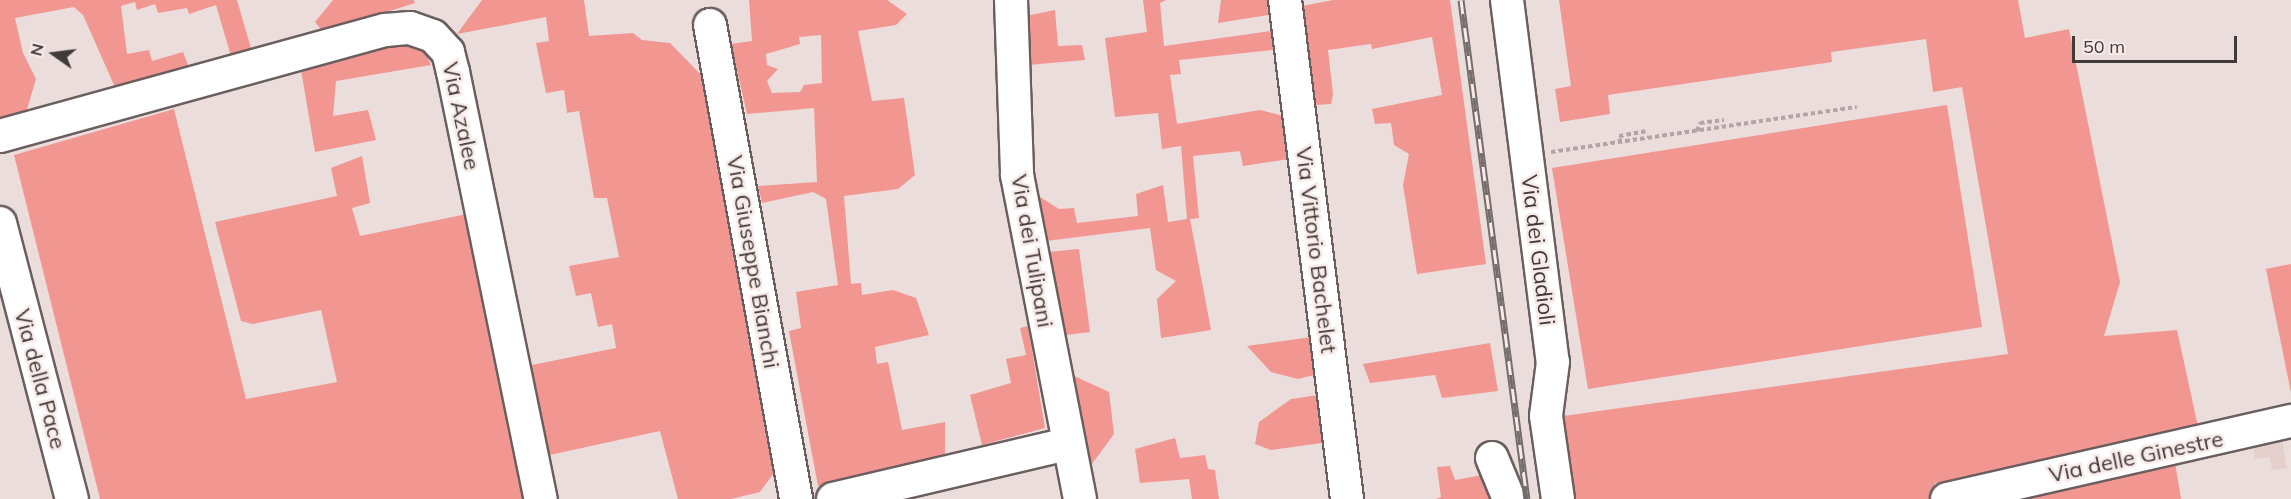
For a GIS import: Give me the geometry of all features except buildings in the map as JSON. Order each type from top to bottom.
[{"type":"street","name":"Via dei Tulipani","points":[[1011,0],[1017,175],[1067,444],[1080,499]]},
{"type":"street","name":"Via Vittorio Bachelet","points":[[1285,0],[1347,499]]},
{"type":"street","name":"Via dei Gladioli","points":[[1507,0],[1553,362],[1546,416],[1558,499]]},
{"type":"street","name":"Via Giuseppe Bianchi","points":[[710,25],[796,499]]},
{"type":"street","name":"Via Azalee","points":[[0,136],[386,30],[410,27],[433,36],[448,52],[453,72],[541,499]]},
{"type":"street","name":"Via della Pace","points":[[0,223],[72,499]]},
{"type":"street","name":"Via delle Ginestre","points":[[1947,499],[2291,421]]},
{"type":"street","points":[[833,499],[1067,444]]},
{"type":"street","points":[[1492,458],[1509,499]]},
{"type":"path","points":[[1527,157],[1857,107]]},
{"type":"path","points":[[1696,132],[1700,123],[1724,120]]},
{"type":"path","points":[[1620,143],[1619,136],[1646,131]]},
{"type":"shaded area","points":[[0,0],[237,0],[253,55],[233,63],[216,5],[189,14],[187,8],[158,13],[155,4],[137,10],[135,2],[121,6],[127,54],[149,50],[152,61],[183,52],[192,75],[118,94],[83,15],[74,7],[15,18],[23,53],[36,79],[25,116],[0,121]]},
{"type":"shaded area","points":[[333,0],[414,0],[415,3],[323,32],[315,22]]},
{"type":"shaded area","points":[[482,0],[584,0],[589,36],[633,33],[642,40],[670,43],[708,82],[781,463],[760,492],[731,499],[678,499],[660,431],[545,456],[527,366],[616,348],[612,324],[598,327],[591,293],[576,296],[569,266],[619,257],[607,198],[594,198],[579,111],[567,113],[564,90],[546,93],[536,43],[549,41],[546,17],[457,34]]},
{"type":"shaded area","points":[[749,0],[887,0],[907,14],[896,25],[858,31],[872,101],[904,98],[915,175],[898,189],[844,196],[851,284],[861,283],[862,295],[893,290],[916,298],[929,335],[875,347],[877,364],[888,362],[902,430],[945,422],[945,455],[818,486],[789,331],[801,328],[796,292],[838,285],[826,199],[813,192],[762,203],[758,186],[817,182],[814,108],[747,114],[731,44],[752,41]],"holes":[[[821,35],[822,83],[804,85],[800,92],[772,93],[767,81],[778,69],[767,65],[766,54],[800,44],[799,37]]]},
{"type":"shaded area","points":[[1143,0],[1166,0],[1160,3],[1164,46],[1271,31],[1273,50],[1179,60],[1181,74],[1170,75],[1177,124],[1260,110],[1284,116],[1289,159],[1243,166],[1240,151],[1193,156],[1199,218],[1190,219],[1211,330],[1161,338],[1157,299],[1176,281],[1156,270],[1150,228],[1046,241],[1037,195],[1059,209],[1074,208],[1077,223],[1138,216],[1136,194],[1163,185],[1168,222],[1187,219],[1181,146],[1162,149],[1158,113],[1115,117],[1105,38],[1147,32]]},
{"type":"shaded area","points":[[1221,0],[1267,0],[1268,15],[1218,23]]},
{"type":"shaded area","points":[[1333,0],[1450,0],[1486,264],[1417,274],[1403,185],[1409,154],[1394,145],[1391,123],[1375,124],[1372,109],[1442,95],[1432,37],[1372,49],[1371,44],[1328,50],[1333,94],[1331,104],[1316,105],[1302,6]]},
{"type":"shaded area","points":[[1559,0],[2018,0],[2025,38],[2069,29],[2120,282],[2104,336],[2177,330],[2200,436],[1935,483],[1930,499],[1566,499],[1556,417],[2008,354],[1962,87],[1933,92],[1926,39],[1831,52],[1832,62],[1608,95],[1610,114],[1560,122],[1555,89],[1571,86]]},
{"type":"shaded area","points":[[1055,10],[1058,46],[1082,45],[1085,60],[1028,65],[1026,16]]},
{"type":"shaded area","points":[[405,41],[424,49],[431,65],[336,81],[333,116],[368,110],[376,140],[315,152],[301,70]]},
{"type":"shaded area","points":[[1947,105],[1982,327],[1588,389],[1552,168]]},
{"type":"shaded area","points":[[174,109],[246,399],[337,382],[321,310],[253,324],[241,321],[215,222],[337,196],[331,168],[362,156],[370,203],[352,208],[360,236],[467,214],[523,499],[100,499],[14,155]]},
{"type":"shaded area","points":[[1079,249],[1090,332],[1066,335],[1049,252]]},
{"type":"shaded area","points":[[2291,264],[2291,393],[2266,269]]},
{"type":"shaded area","points":[[1028,326],[1045,428],[982,445],[970,395],[1011,383],[1006,359],[1026,355],[1020,328]]},
{"type":"shaded area","points":[[1312,337],[1318,374],[1298,379],[1271,372],[1247,346]]},
{"type":"shaded area","points":[[1490,343],[1498,391],[1442,398],[1435,375],[1370,383],[1363,364]]},
{"type":"shaded area","points":[[1072,375],[1109,392],[1114,434],[1089,468]]},
{"type":"shaded area","points":[[1318,395],[1322,443],[1271,450],[1255,444],[1259,422],[1291,399]]},
{"type":"shaded area","points":[[1175,438],[1180,458],[1205,455],[1208,469],[1215,470],[1219,499],[1192,499],[1189,479],[1140,483],[1135,449]]},
{"type":"shaded area","points":[[2282,440],[2287,468],[2272,470],[2270,457],[2255,459],[2253,445]]},
{"type":"shaded area","points":[[2174,456],[2181,499],[1980,499]]},
{"type":"shaded area","points":[[1450,466],[1455,480],[1488,474],[1501,499],[1436,499],[1441,497],[1437,467]]},
{"type":"railway","points":[[1461,0],[1527,499]]}]
